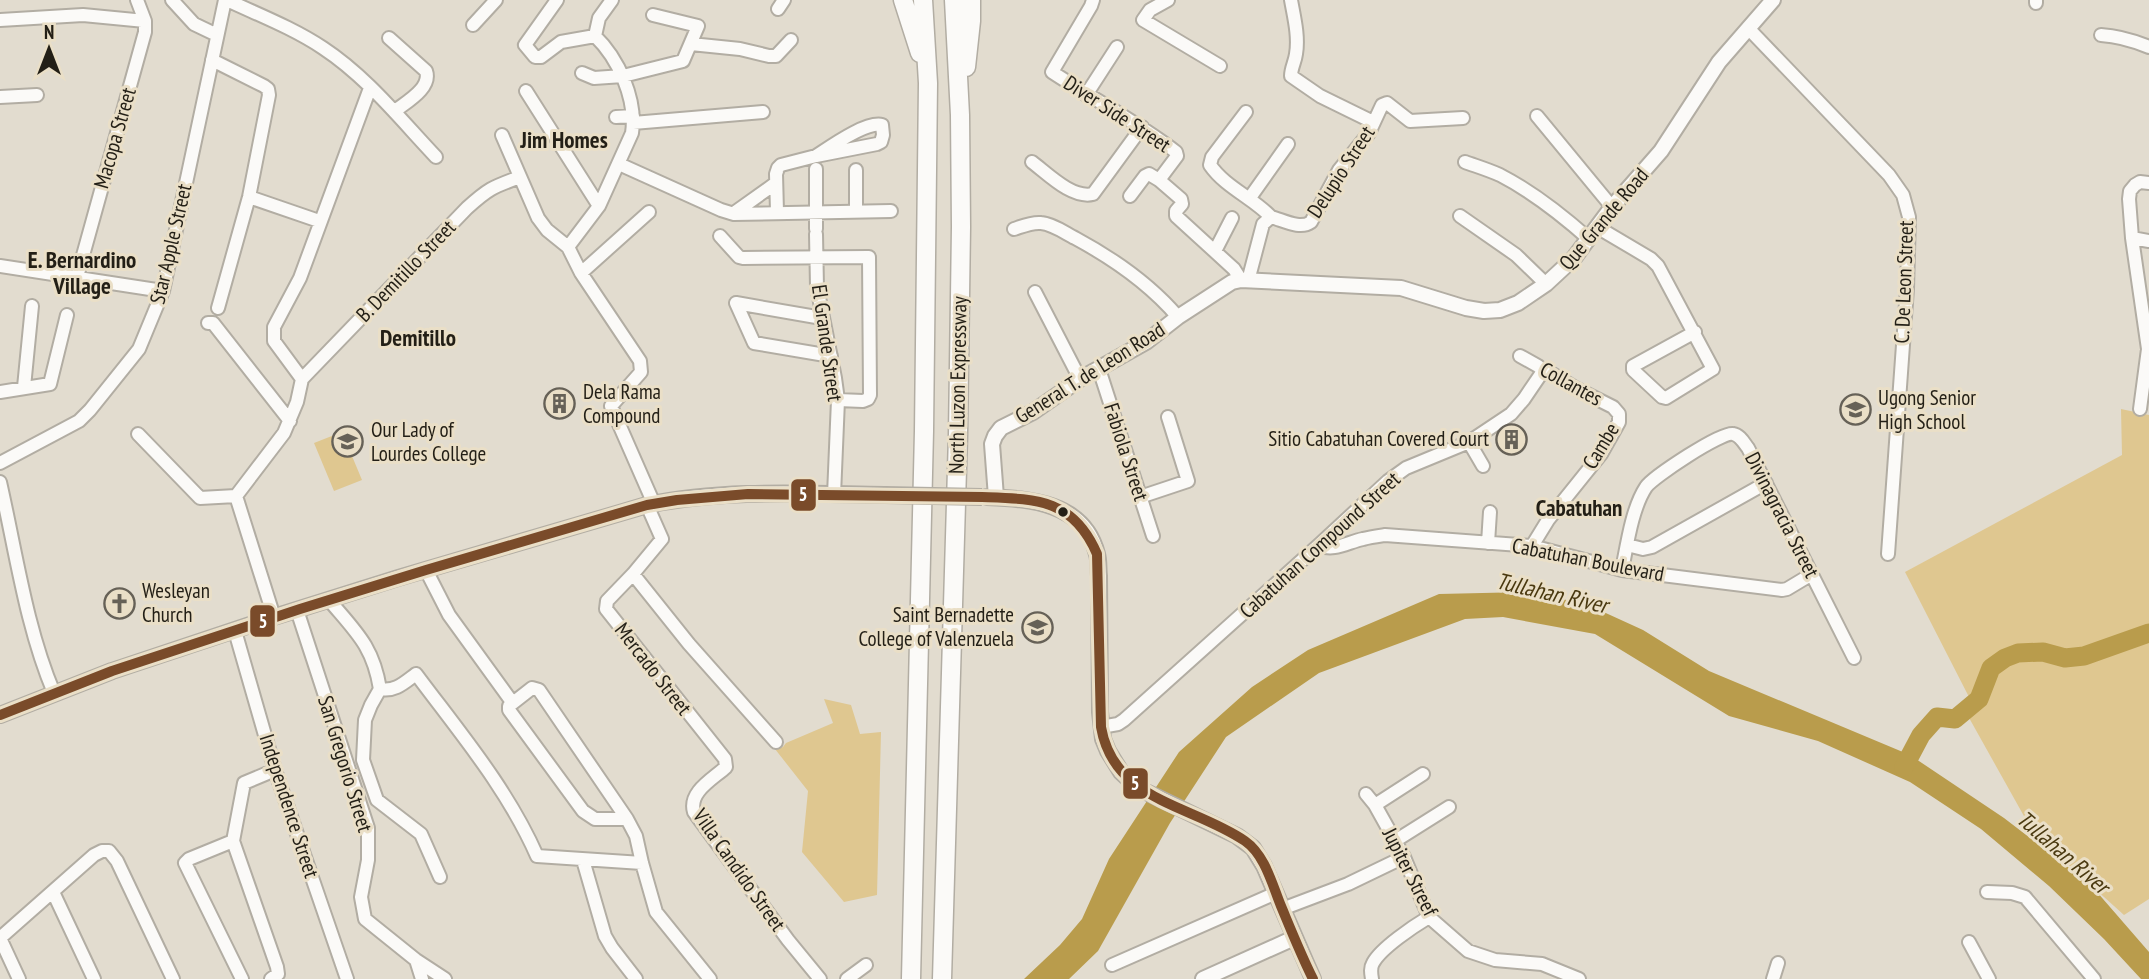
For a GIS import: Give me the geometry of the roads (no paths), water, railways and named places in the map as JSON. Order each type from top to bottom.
[{"type":"highway","points":[[903,0],[928,83]]},
{"type":"highway","name":"North Luzon Expressway","points":[[911,979],[924,430],[928,83],[923,0]]},
{"type":"highway","name":"North Luzon Expressway","points":[[942,979],[958,435],[962,187],[954,0]]},
{"type":"highway","points":[[960,115],[971,0]]},
{"type":"main road","name":"Que Grande Road","points":[[1244,280],[1401,288],[1484,312],[1500,310],[1518,303],[1546,284],[1574,258],[1633,181],[1661,151],[1719,62],[1773,0]]},
{"type":"main road","name":"General T. de Leon Road","points":[[989,497],[992,444],[1001,428],[1033,412],[1080,379],[1146,342],[1178,317],[1232,282],[1244,280]]},
{"type":"main road","points":[[0,715],[112,671],[274,617],[650,505],[719,495],[989,497],[1050,504],[1078,522],[1091,539],[1097,554],[1101,727],[1112,759],[1121,772],[1143,791],[1237,836],[1253,848],[1260,857],[1313,979]]},
{"type":"main road","points":[[1203,979],[1232,973],[1294,938]]},
{"type":"street","points":[[0,20],[83,16],[145,21],[137,0]]},
{"type":"street","points":[[172,0],[194,24],[216,35]]},
{"type":"street","points":[[226,0],[297,32],[324,48],[395,111],[436,157]]},
{"type":"street","name":"Star Apple Street","points":[[0,463],[79,421],[139,349],[163,291],[216,35],[226,0]]},
{"type":"street","points":[[473,25],[491,5],[475,0]]},
{"type":"street","points":[[557,0],[526,42],[526,48],[535,57],[541,57],[561,42],[594,36]]},
{"type":"street","points":[[594,36],[599,18],[612,0]]},
{"type":"street","name":"Diver Side Street","points":[[1093,0],[1052,72],[1142,127],[1178,154],[1159,180],[1181,199],[1182,204],[1176,211],[1176,216],[1244,280]]},
{"type":"street","points":[[1168,0],[1150,10],[1143,20],[1220,66]]},
{"type":"street","points":[[1291,0],[1297,36],[1292,76],[1320,96],[1373,122]]},
{"type":"street","points":[[582,74],[594,78],[623,76],[683,61],[698,26],[653,15]]},
{"type":"street","name":"Macopa Street","points":[[77,277],[145,32],[145,21]]},
{"type":"street","name":"C. De Leon Street","points":[[1748,28],[1889,175],[1903,195],[1909,217],[1907,289],[1888,554]]},
{"type":"street","points":[[2101,35],[2136,40],[2149,47]]},
{"type":"street","points":[[568,247],[599,206],[632,132],[633,120],[623,76],[609,50],[594,36]]},
{"type":"street","points":[[389,38],[426,71],[428,78],[425,85],[395,111]]},
{"type":"street","points":[[691,44],[740,49],[769,57],[776,56],[791,40]]},
{"type":"street","points":[[1086,94],[1117,47]]},
{"type":"street","points":[[212,60],[268,89],[269,95],[250,197],[218,308]]},
{"type":"street","points":[[138,434],[200,498],[236,496],[284,433],[297,402],[302,380],[274,341],[274,327],[300,278],[370,88]]},
{"type":"street","points":[[526,91],[599,206]]},
{"type":"street","points":[[0,97],[37,95]]},
{"type":"street","name":"Delupio Street","points":[[1271,217],[1300,225],[1311,222],[1339,170],[1369,133],[1379,110],[1387,103],[1410,121],[1464,118]]},
{"type":"street","points":[[617,117],[633,120],[763,112]]},
{"type":"street","points":[[1244,280],[1263,224],[1271,217],[1210,165],[1212,157],[1245,112]]},
{"type":"street","points":[[1537,116],[1612,207]]},
{"type":"street","points":[[777,212],[776,183],[781,165],[816,162],[877,144],[883,135],[882,125],[874,124],[863,128],[816,162]]},
{"type":"street","points":[[1032,162],[1067,188],[1083,195],[1093,194],[1142,127]]},
{"type":"street","points":[[502,135],[538,218],[568,247],[581,273],[640,361],[641,372],[611,406],[650,505]]},
{"type":"street","points":[[1249,199],[1288,144]]},
{"type":"street","name":"El Grande Street","points":[[816,162],[817,287],[838,400],[834,495]]},
{"type":"street","points":[[1465,162],[1499,174],[1593,233],[1651,259],[1658,265],[1695,332],[1713,369],[1667,398],[1659,395],[1633,370],[1633,366],[1695,332]]},
{"type":"street","points":[[619,164],[727,212],[891,211]]},
{"type":"street","points":[[856,170],[856,211]]},
{"type":"street","points":[[1130,196],[1145,176],[1149,174],[1159,180]]},
{"type":"street","name":"B. Demitillo Street","points":[[302,380],[486,190],[520,177]]},
{"type":"street","points":[[776,183],[727,212],[720,232],[739,257],[869,257],[870,395],[863,401],[838,400]]},
{"type":"street","points":[[2140,409],[2146,395],[2149,349],[2146,300],[2132,238],[2129,199],[2135,184],[2149,183]]},
{"type":"street","points":[[250,197],[319,221]]},
{"type":"street","points":[[581,273],[649,212]]},
{"type":"street","points":[[1460,216],[1516,255],[1546,284]]},
{"type":"street","points":[[1215,251],[1232,218]]},
{"type":"street","points":[[1014,229],[1032,223],[1046,224],[1076,239],[1141,281],[1178,317]]},
{"type":"street","points":[[2132,238],[2149,241]]},
{"type":"street","points":[[0,266],[163,291]]},
{"type":"street","points":[[1035,292],[1080,379]]},
{"type":"street","points":[[822,318],[736,303],[754,342],[831,356]]},
{"type":"street","points":[[24,387],[32,306]]},
{"type":"street","points":[[0,392],[50,384],[67,315]]},
{"type":"street","points":[[208,323],[213,323],[290,421]]},
{"type":"street","name":"Collantes","points":[[1520,356],[1543,372],[1551,373],[1613,407],[1619,414]]},
{"type":"street","name":"Fabiola Street","points":[[1099,369],[1153,536]]},
{"type":"street","name":"Cabatuhan Compound Street","points":[[1101,727],[1124,720],[1388,481],[1406,468],[1469,442],[1511,414],[1543,372]]},
{"type":"street","name":"Cambe","points":[[1532,546],[1548,520],[1601,454],[1619,422],[1619,414]]},
{"type":"street","points":[[1140,497],[1188,481],[1168,417]]},
{"type":"street","name":"Divinagracia Street","points":[[1622,570],[1635,512],[1647,485],[1688,456],[1733,433],[1741,438],[1748,449],[1854,658]]},
{"type":"street","points":[[1469,442],[1483,466]]},
{"type":"street","points":[[0,482],[29,614],[54,693]]},
{"type":"street","points":[[1627,545],[1643,549],[1652,547],[1766,483]]},
{"type":"street","points":[[236,496],[274,617]]},
{"type":"street","name":"Mercado Street","points":[[650,505],[662,539],[633,575],[607,601],[606,609],[727,764]]},
{"type":"street","points":[[1488,543],[1490,512]]},
{"type":"street","name":"Cabatuhan Boulevard","points":[[1319,545],[1335,548],[1365,538],[1385,535],[1532,546],[1622,570],[1782,590],[1812,575]]},
{"type":"street","points":[[426,570],[449,615],[512,702]]},
{"type":"street","points":[[633,575],[689,644],[776,742]]},
{"type":"street","points":[[329,600],[365,644],[373,659],[380,689],[365,720],[363,760],[377,800],[421,834],[440,877]]},
{"type":"street","name":"San Gregorio Street","points":[[297,610],[368,828],[368,860],[362,897],[365,919],[416,960]]},
{"type":"street","name":"Independence Street","points":[[235,631],[275,770],[347,979]]},
{"type":"street","points":[[380,689],[396,689],[416,674],[505,792],[523,823],[537,856],[642,863]]},
{"type":"street","points":[[627,819],[595,819],[583,811],[509,710],[512,702],[531,688],[539,690],[627,819],[636,836],[656,912],[710,979]]},
{"type":"street","name":"Villa Candido Street","points":[[727,764],[698,791],[692,804],[694,812],[820,979]]},
{"type":"street","points":[[271,979],[278,974],[277,967],[233,841],[244,783],[275,770]]},
{"type":"street","points":[[1375,805],[1423,774]]},
{"type":"street","name":"Jupiter Streef","points":[[1366,794],[1404,857],[1429,917],[1468,951],[1495,960],[1542,964],[1579,979]]},
{"type":"street","points":[[1395,841],[1449,807]]},
{"type":"street","points":[[233,841],[185,863],[242,979]]},
{"type":"street","points":[[19,979],[0,938],[94,855],[102,851],[109,851],[117,861],[173,979]]},
{"type":"street","points":[[1282,909],[1348,884],[1404,857]]},
{"type":"street","points":[[583,860],[605,936],[636,979]]},
{"type":"street","points":[[53,892],[94,979]]},
{"type":"street","points":[[1987,892],[2012,893],[2025,897],[2094,979]]},
{"type":"street","points":[[1112,965],[1276,894]]},
{"type":"street","points":[[1372,979],[1371,965],[1375,959],[1408,929],[1429,917]]},
{"type":"street","points":[[1969,942],[1989,979]]},
{"type":"street","points":[[416,960],[422,979]]},
{"type":"street","points":[[416,960],[445,979]]},
{"type":"street","points":[[1773,979],[1778,963]]},
{"type":"street","points":[[848,979],[866,965]]},
{"type":"waterway","points":[[1904,767],[1921,735],[1937,717],[1955,719],[1979,699],[1991,668],[2005,658],[2018,653],[2043,652],[2065,658],[2084,656],[2149,633]]},
{"type":"place","name":"Dela Rama Compound","points":[[560,404]]},
{"type":"place","name":"Ugong Senior High School","points":[[1855,410]]},
{"type":"place","name":"Sitio Cabatuhan Covered Court","points":[[1512,439]]},
{"type":"place","name":"Our Lady of Lourdes College","points":[[348,442]]},
{"type":"place","name":"Wesleyan Church","points":[[119,603]]},
{"type":"place","name":"Saint Bernadette College of Valenzuela","points":[[1037,627]]},
{"type":"district","name":"Jim Homes","points":[[564,140]]},
{"type":"district","name":"E. Bernardino Village","points":[[82,273]]},
{"type":"district","name":"Demitillo","points":[[418,338]]},
{"type":"district","name":"Cabatuhan","points":[[1579,508]]},
{"type":"water label","name":"Tullahan River","points":[[1552,593]]},
{"type":"water label","name":"Tullahan River","points":[[2063,852]]}]
